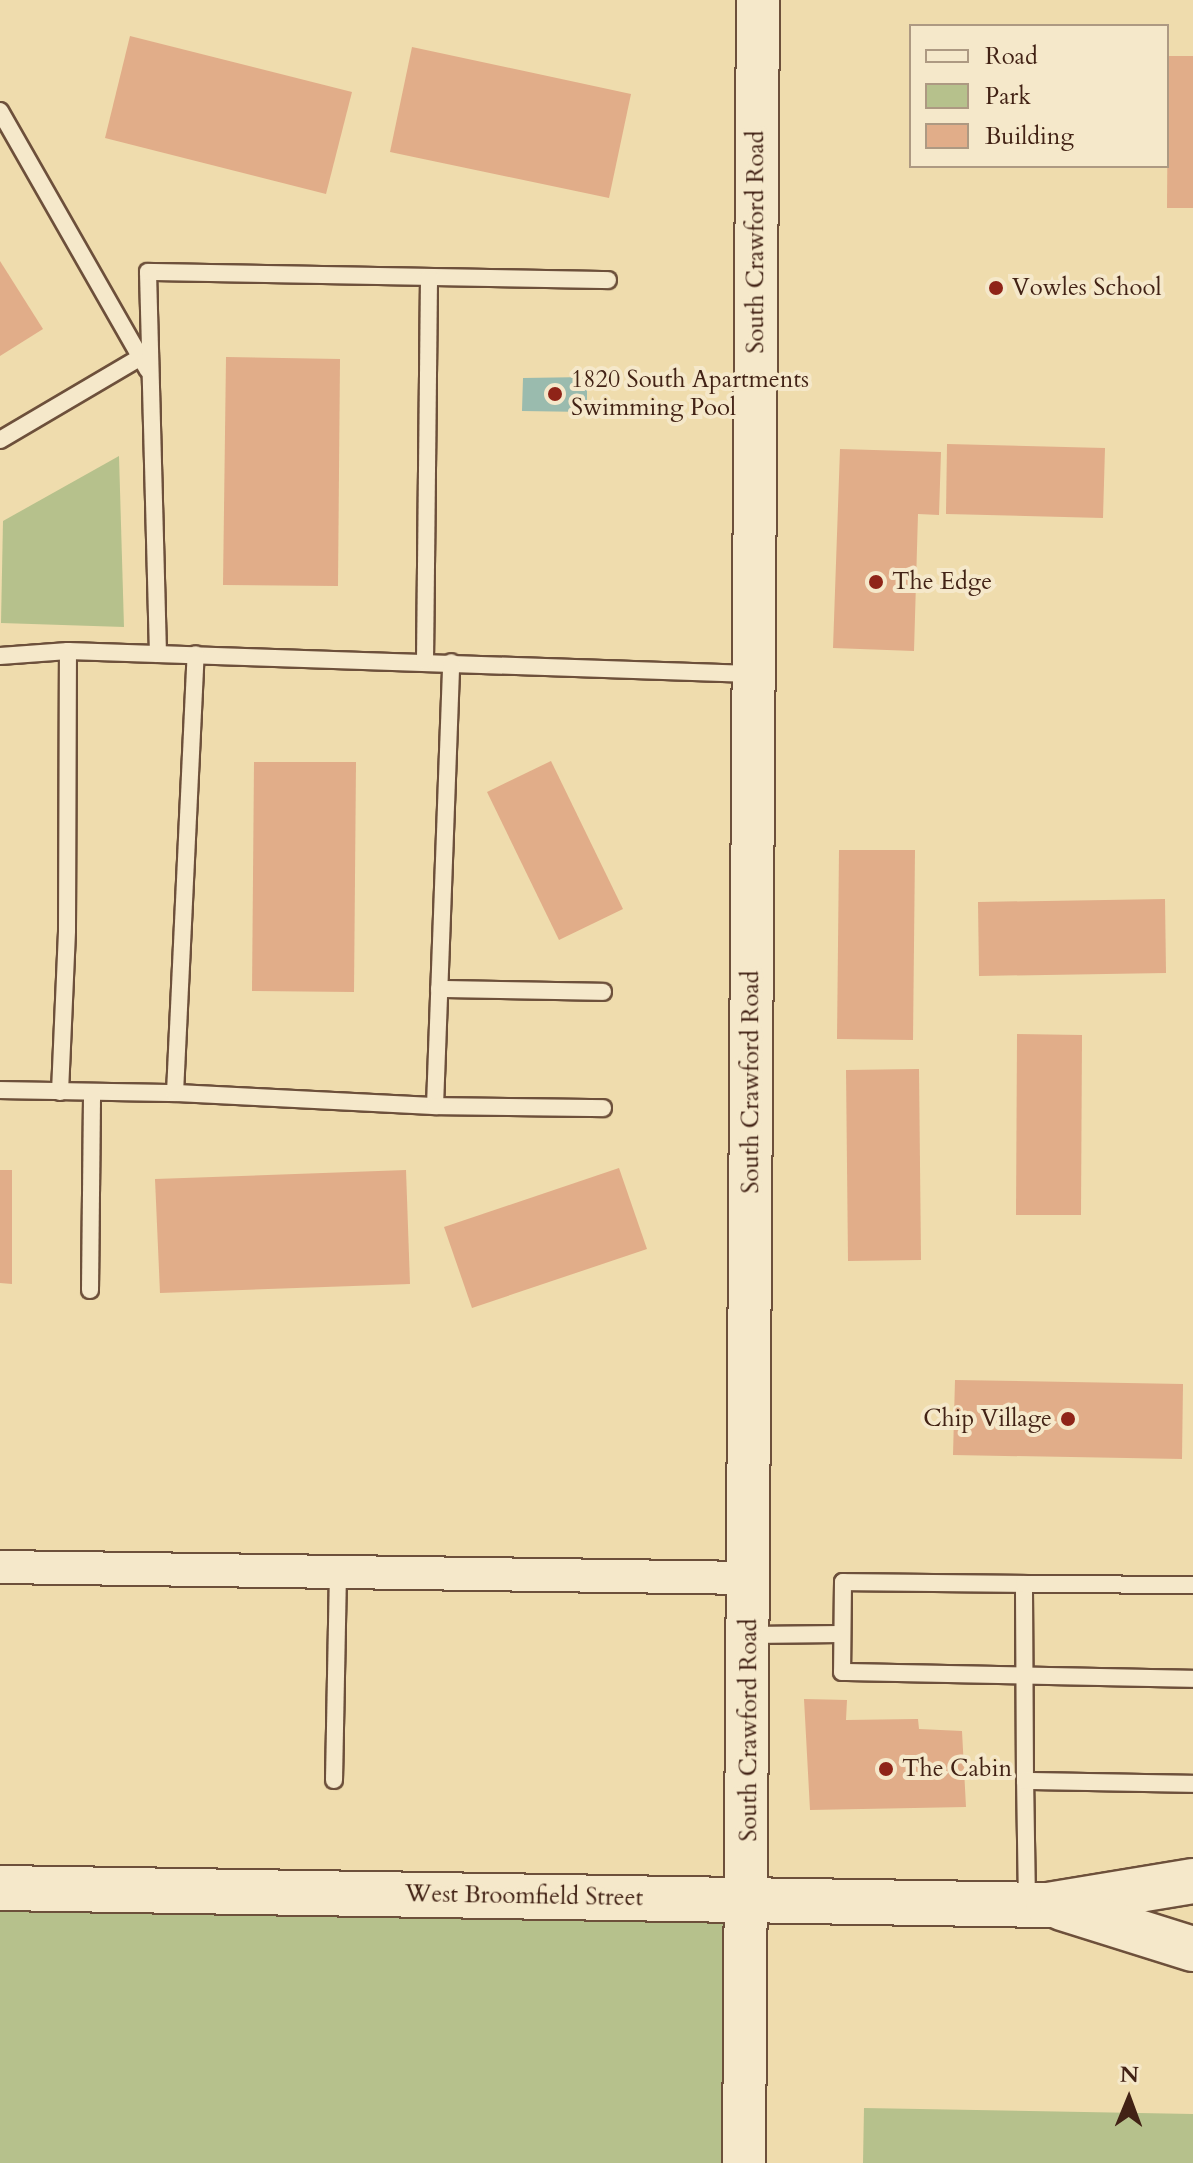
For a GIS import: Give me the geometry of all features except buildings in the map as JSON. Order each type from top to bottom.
[{"type":"main road","name":"West Broomfield Street","points":[[0,1888],[1038,1905],[1193,1881]]},
{"type":"main road","name":"West Broomfield Street","points":[[1038,1905],[1193,1949]]},
{"type":"street","name":"South Crawford Road","points":[[744,2163],[758,0]]},
{"type":"street","points":[[0,1567],[749,1578]]},
{"type":"lane","points":[[0,111],[150,373]]},
{"type":"lane","points":[[158,654],[148,272],[608,280]]},
{"type":"lane","points":[[425,661],[429,277]]},
{"type":"lane","points":[[0,440],[141,357]]},
{"type":"lane","points":[[0,656],[68,651],[752,674]]},
{"type":"lane","points":[[60,1092],[67,930],[68,651]]},
{"type":"lane","points":[[175,1093],[196,655]]},
{"type":"lane","points":[[435,1106],[451,662]]},
{"type":"lane","points":[[439,989],[603,992]]},
{"type":"lane","points":[[0,1090],[175,1093],[435,1106],[603,1108]]},
{"type":"lane","points":[[90,1290],[92,1092]]},
{"type":"lane","points":[[334,1780],[338,1574]]},
{"type":"lane","points":[[1193,1585],[843,1582],[841,1634],[842,1672],[1193,1679]]},
{"type":"lane","points":[[1024,1584],[1025,1781],[1038,1905]]},
{"type":"lane","points":[[749,1635],[841,1634]]},
{"type":"lane","points":[[1025,1781],[1193,1784]]},
{"type":"green space","points":[[119,456],[124,627],[1,623],[3,521]]},
{"type":"green space","points":[[0,1897],[752,1911],[746,2163],[0,2163]]},
{"type":"green space","points":[[864,2108],[1193,2114],[1193,2163],[863,2163]]},
{"type":"shaded area","name":"1820 South Apartments Swimming Pool","points":[[587,377],[587,412],[522,411],[523,378]]},
{"type":"place","name":"Vowles School","points":[[996,288]]},
{"type":"place","name":"1820 South Apartments Swimming Pool","points":[[555,394]]},
{"type":"place","name":"The Edge","points":[[876,582]]},
{"type":"place","name":"Chip Village","points":[[1068,1419]]},
{"type":"place","name":"The Cabin","points":[[886,1769]]}]
